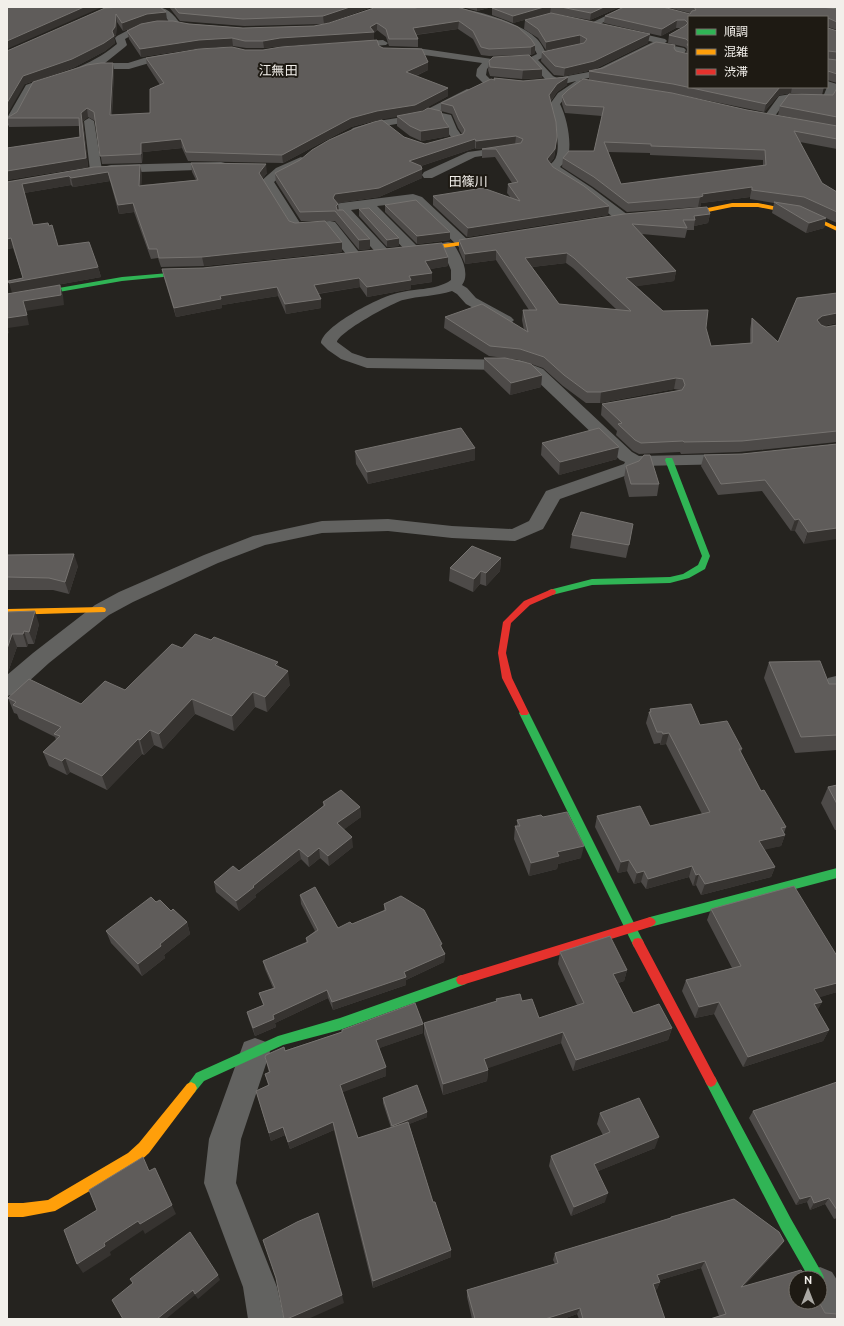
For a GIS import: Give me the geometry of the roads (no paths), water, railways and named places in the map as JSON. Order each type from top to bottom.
[{"type":"street","points":[[120,11],[144,7],[160,8],[169,13],[175,22],[174,24]]},
{"type":"street","points":[[447,7],[512,28],[527,35],[545,54],[528,59],[549,78],[560,81],[594,85]]},
{"type":"street","points":[[631,7],[588,25],[661,41],[681,50],[679,56],[688,58]]},
{"type":"street","points":[[828,7],[837,8]]},
{"type":"street","points":[[816,9],[837,12]]},
{"type":"street","points":[[476,16],[493,11]]},
{"type":"street","points":[[7,123],[12,121],[30,87],[85,69],[105,59],[122,45],[120,38],[139,28],[158,24],[174,24],[184,26]]},
{"type":"street","points":[[512,28],[527,24]]},
{"type":"street","points":[[600,35],[613,30]]},
{"type":"street","points":[[349,134],[373,125],[412,119],[428,113],[490,82],[481,76],[482,69],[492,61],[409,51],[384,51],[383,42],[376,34]]},
{"type":"street","points":[[527,84],[560,81],[597,73],[661,41]]},
{"type":"street","points":[[337,45],[383,42]]},
{"type":"street","points":[[85,69],[89,70],[102,66],[129,66],[144,61],[184,54]]},
{"type":"street","points":[[580,83],[562,95],[555,104],[558,111],[563,139],[562,158],[554,167],[557,172],[627,217]]},
{"type":"street","points":[[782,120],[764,118],[783,98],[790,97],[827,100],[833,86],[828,84]]},
{"type":"street","points":[[428,113],[447,117],[451,129],[458,139],[477,147],[482,152]]},
{"type":"street","points":[[89,121],[96,170]]},
{"type":"street","points":[[385,123],[395,131]]},
{"type":"street","points":[[419,145],[425,148],[458,139]]},
{"type":"street","points":[[428,175],[472,154],[515,149]]},
{"type":"street","points":[[308,155],[296,164],[280,171],[267,181],[296,227],[330,225],[362,255]]},
{"type":"street","points":[[82,172],[151,167],[236,166]]},
{"type":"street","points":[[264,168],[286,169]]},
{"type":"street","points":[[391,253],[342,207],[408,198],[418,200],[464,244]]},
{"type":"street","points":[[367,203],[413,250]]},
{"type":"street","points":[[670,214],[698,212],[732,205],[758,204],[801,212],[837,229]]},
{"type":"street","points":[[608,220],[627,217]]},
{"type":"street","points":[[340,257],[391,253],[494,239]]},
{"type":"street","points":[[448,246],[455,259],[459,279],[458,283],[454,286],[397,297],[335,332],[330,338],[329,343],[342,355],[350,359],[367,363],[520,365],[537,372],[626,456],[636,461],[746,458]]},
{"type":"street","points":[[7,300],[157,273],[204,272]]},
{"type":"street","points":[[454,286],[462,291],[471,301],[509,322]]},
{"type":"street","points":[[579,411],[600,409]]},
{"type":"street","points":[[669,460],[706,556],[702,567],[686,576],[670,580],[592,582],[557,590],[527,603],[507,622],[502,653],[507,678],[630,927],[779,1210],[813,1270]]},
{"type":"street","points":[[7,688],[41,658],[102,610],[126,597],[211,559],[260,540],[322,527],[388,525],[452,532],[506,535],[518,534],[536,525],[553,495],[630,468],[636,461]]},
{"type":"street","points":[[7,612],[102,610]]},
{"type":"street","points":[[7,1210],[23,1210],[50,1206],[133,1158],[144,1148],[200,1077],[282,1040],[340,1024],[464,979],[630,927],[837,873]]},
{"type":"street","points":[[254,1052],[226,1138],[220,1183],[260,1287],[266,1319]]},
{"type":"street","points":[[828,1298],[837,1314]]},
{"type":"district","name":"江無田","points":[[278,70]]},
{"type":"district","name":"田篠川","points":[[468,181]]}]
